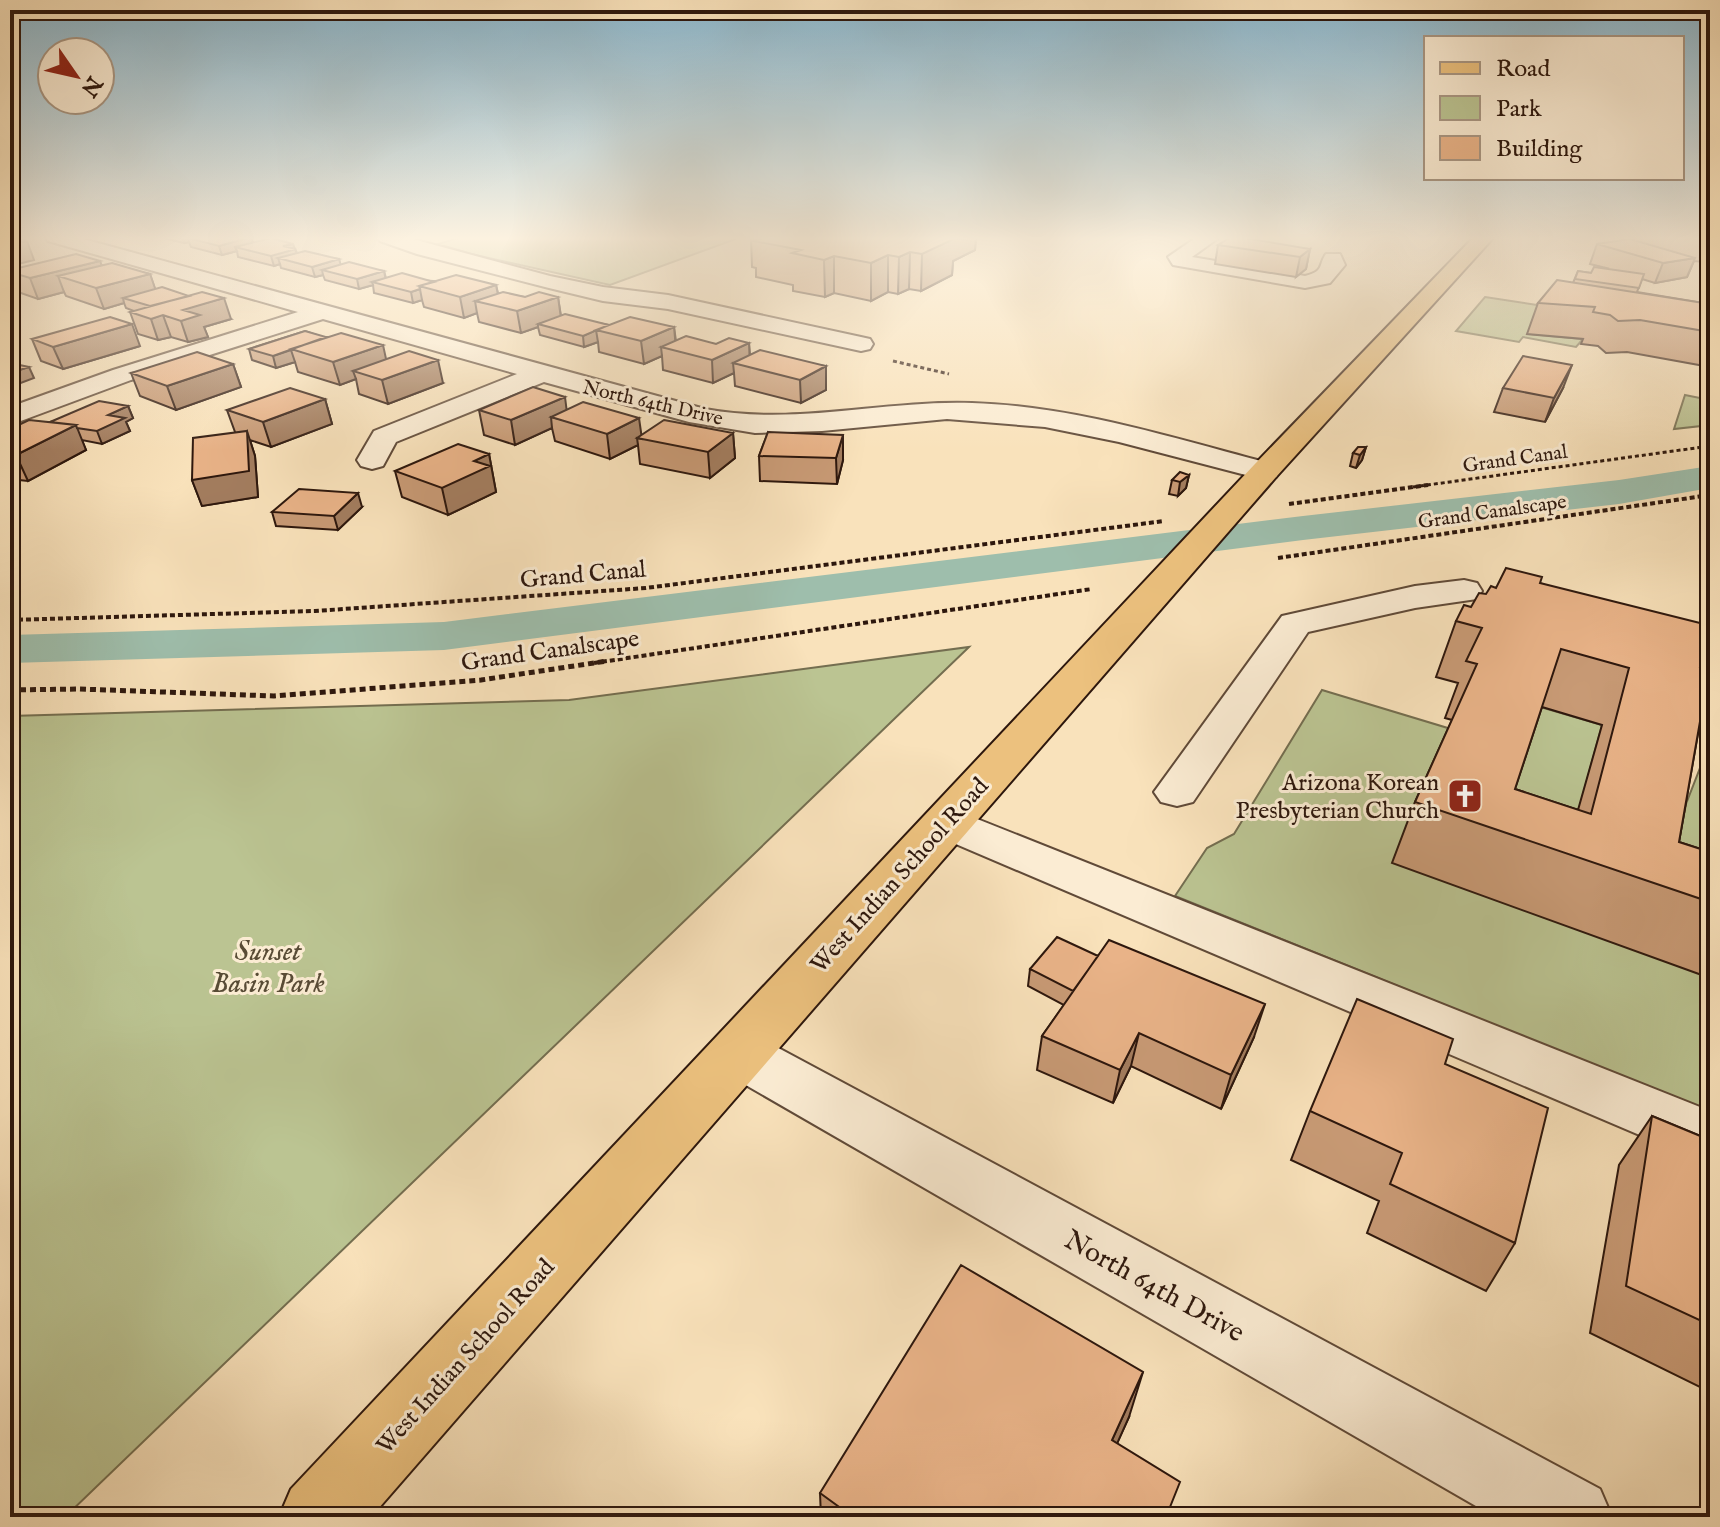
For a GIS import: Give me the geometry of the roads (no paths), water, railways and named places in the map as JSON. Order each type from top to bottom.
[{"type":"main road","name":"West Indian School Road","points":[[319,1517],[1265,471],[1417,308]]},
{"type":"street","name":"North 64th Drive","points":[[310,308],[672,410],[768,425],[974,411],[1084,427],[1265,471]]},
{"type":"street","points":[[697,308],[861,344]]},
{"type":"street","points":[[10,417],[122,375],[323,312]]},
{"type":"street","points":[[372,460],[384,437],[541,374]]},
{"type":"street","points":[[1177,792],[1295,624],[1415,597],[1464,591]]},
{"type":"street","points":[[947,822],[1710,1138]]},
{"type":"street","name":"North 64th Drive","points":[[738,1053],[1572,1517]]},
{"type":"waterway","points":[[10,649],[444,636],[1303,528],[1619,492],[1710,477]]},
{"type":"place","name":"Arizona Korean Presbyterian Church","points":[[1465,796]]},
{"type":"park label","name":"Sunset Basin Park","points":[[268,966]]}]
